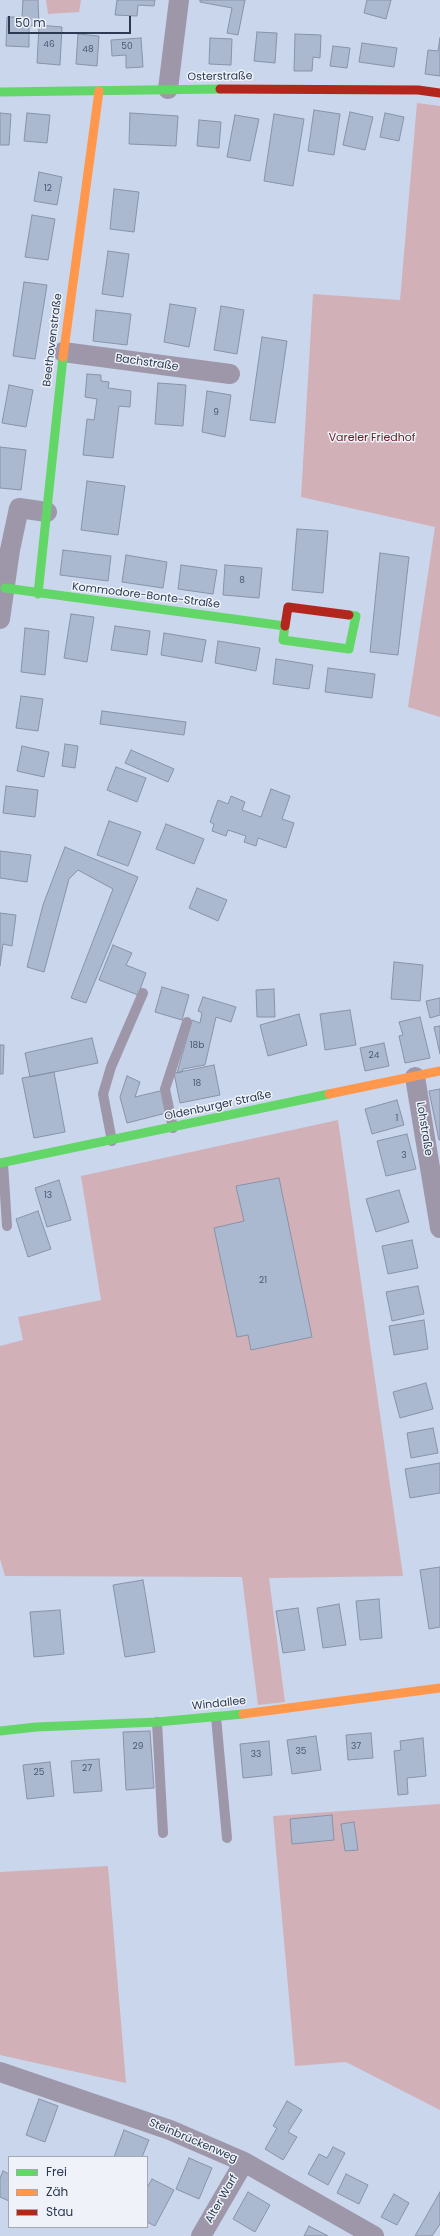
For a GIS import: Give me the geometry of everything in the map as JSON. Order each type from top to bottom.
[{"type":"street","points":[[168,89],[179,0]]},
{"type":"street","name":"Osterstraße","points":[[0,92],[281,88],[418,90],[440,93]]},
{"type":"street","name":"Beethovenstraße","points":[[38,594],[63,352],[99,90]]},
{"type":"street","name":"Bachstraße","points":[[63,352],[230,374]]},
{"type":"street","points":[[0,619],[5,588],[5,550],[19,508],[47,512]]},
{"type":"street","name":"Kommodore-Bonte-Straße","points":[[5,588],[38,594],[285,626]]},
{"type":"street","points":[[288,607],[356,616],[350,649],[283,640],[285,626],[288,607]]},
{"type":"street","name":"Oldenburger Straße","points":[[1,1163],[112,1141],[440,1071]]},
{"type":"street","name":"Lohstraße","points":[[415,1077],[440,1228]]},
{"type":"street","name":"Windallee","points":[[0,1731],[36,1727],[157,1722],[440,1688]]},
{"type":"street","name":"Steinbrückenweg","points":[[0,2072],[170,2130],[244,2162],[374,2236]]},
{"type":"street","name":"Alter Warf","points":[[201,2236],[244,2162]]},
{"type":"lane","points":[[112,1141],[103,1094],[111,1068],[143,993]]},
{"type":"lane","points":[[174,1128],[165,1089],[187,1022]]},
{"type":"lane","points":[[1,1163],[7,1226]]},
{"type":"lane","points":[[216,1716],[227,1838]]},
{"type":"lane","points":[[157,1722],[163,1833]]},
{"type":"green space","points":[[46,0],[81,0],[79,12],[48,14]]},
{"type":"green space","name":"Vareler Friedhof","points":[[417,103],[440,106],[440,717],[408,707],[435,527],[301,497],[313,294],[400,300]]},
{"type":"green space","points":[[338,1120],[403,1576],[269,1578],[285,1702],[258,1705],[242,1577],[5,1576],[0,1559],[0,1346],[23,1340],[18,1317],[101,1300],[81,1176]]},
{"type":"green space","points":[[440,1804],[440,2110],[346,2062],[295,2066],[273,1816]]},
{"type":"green space","points":[[108,1866],[126,2083],[0,2055],[0,1872]]},
{"type":"building","points":[[23,0],[38,0],[39,25],[29,26],[29,47],[6,46],[7,17],[22,17]]},
{"type":"building","points":[[117,0],[155,0],[154,6],[138,5],[137,16],[115,15]]},
{"type":"building","points":[[200,0],[245,0],[238,35],[227,33],[232,8],[200,2]]},
{"type":"building","points":[[367,0],[391,0],[386,19],[364,13]]},
{"type":"building","points":[[39,25],[62,27],[60,65],[37,63]]},
{"type":"building","points":[[257,32],[277,33],[275,63],[254,61]]},
{"type":"building","points":[[78,34],[99,36],[97,66],[76,64]]},
{"type":"building","points":[[295,34],[321,35],[320,58],[313,57],[312,71],[294,71]]},
{"type":"building","points":[[141,38],[143,67],[126,68],[126,55],[112,56],[111,40]]},
{"type":"building","points":[[210,38],[232,39],[231,65],[209,64]]},
{"type":"building","points":[[440,38],[440,76],[425,74],[428,50],[438,51]]},
{"type":"building","points":[[362,43],[397,48],[394,67],[359,62]]},
{"type":"building","points":[[333,46],[350,48],[347,68],[330,66]]},
{"type":"building","points":[[314,110],[340,114],[334,155],[308,151]]},
{"type":"building","points":[[350,112],[373,117],[365,150],[343,145]]},
{"type":"building","points":[[0,113],[11,114],[9,145],[0,145]]},
{"type":"building","points":[[27,113],[50,115],[47,143],[24,141]]},
{"type":"building","points":[[130,113],[178,116],[176,146],[129,144]]},
{"type":"building","points":[[385,113],[404,117],[399,141],[380,137]]},
{"type":"building","points":[[274,114],[304,119],[293,186],[264,181]]},
{"type":"building","points":[[235,115],[259,119],[250,161],[227,157]]},
{"type":"building","points":[[199,120],[221,122],[219,148],[197,146]]},
{"type":"building","points":[[39,172],[62,177],[57,205],[34,201]]},
{"type":"building","points":[[114,189],[139,192],[134,232],[110,229]]},
{"type":"building","points":[[32,215],[55,219],[48,260],[25,257]]},
{"type":"building","points":[[108,251],[129,254],[123,297],[102,294]]},
{"type":"building","points":[[24,282],[47,285],[35,359],[13,356]]},
{"type":"building","points":[[170,304],[196,308],[189,347],[164,342]]},
{"type":"building","points":[[221,306],[244,310],[237,354],[214,350]]},
{"type":"building","points":[[96,310],[131,314],[127,345],[93,341]]},
{"type":"building","points":[[262,337],[287,341],[275,423],[250,420]]},
{"type":"building","points":[[87,374],[101,375],[101,381],[109,382],[108,388],[131,391],[130,407],[119,406],[113,458],[83,455],[87,419],[94,420],[97,399],[85,397]]},
{"type":"building","points":[[158,383],[186,385],[183,426],[155,424]]},
{"type":"building","points":[[9,385],[33,390],[26,427],[2,423]]},
{"type":"building","points":[[207,391],[231,395],[225,437],[202,432]]},
{"type":"building","points":[[0,447],[26,450],[21,490],[0,488]]},
{"type":"building","points":[[87,481],[125,486],[118,535],[81,530]]},
{"type":"building","points":[[297,529],[328,531],[323,593],[292,590]]},
{"type":"building","points":[[63,550],[111,556],[108,581],[60,575]]},
{"type":"building","points":[[380,553],[409,557],[398,655],[370,652]]},
{"type":"building","points":[[126,555],[167,562],[163,588],[122,582]]},
{"type":"building","points":[[181,565],[217,570],[213,594],[178,589]]},
{"type":"building","points":[[225,565],[262,568],[259,598],[223,595]]},
{"type":"building","points":[[71,614],[94,617],[87,662],[64,658]]},
{"type":"building","points":[[115,626],[150,631],[147,655],[111,650]]},
{"type":"building","points":[[25,628],[49,631],[45,675],[21,672]]},
{"type":"building","points":[[164,633],[206,640],[202,662],[161,655]]},
{"type":"building","points":[[218,641],[260,648],[256,671],[215,663]]},
{"type":"building","points":[[276,659],[313,665],[309,689],[273,684]]},
{"type":"building","points":[[328,668],[375,674],[372,698],[325,692]]},
{"type":"building","points":[[21,696],[43,699],[38,731],[16,728]]},
{"type":"building","points":[[102,711],[186,722],[184,735],[100,724]]},
{"type":"building","points":[[65,744],[78,746],[75,768],[62,766]]},
{"type":"building","points":[[22,746],[49,752],[44,777],[17,771]]},
{"type":"building","points":[[131,750],[174,769],[168,782],[125,763]]},
{"type":"building","points":[[116,767],[146,778],[137,802],[107,790]]},
{"type":"building","points":[[6,786],[38,790],[35,817],[3,813]]},
{"type":"building","points":[[271,789],[290,796],[282,819],[294,823],[286,848],[258,838],[256,846],[244,842],[246,836],[228,830],[226,836],[212,831],[214,824],[210,822],[218,800],[228,804],[231,796],[245,802],[242,810],[261,817]]},
{"type":"building","points":[[109,821],[141,832],[128,866],[97,855]]},
{"type":"building","points":[[166,824],[204,839],[194,864],[156,849]]},
{"type":"building","points":[[65,847],[138,877],[86,1003],[71,998],[113,889],[78,870],[69,879],[44,972],[27,967],[43,905]]},
{"type":"building","points":[[0,851],[31,855],[27,882],[0,878]]},
{"type":"building","points":[[197,888],[227,900],[218,921],[189,908]]},
{"type":"building","points":[[0,913],[16,915],[12,946],[3,944],[0,966]]},
{"type":"building","points":[[113,945],[132,953],[126,965],[146,973],[138,995],[99,980]]},
{"type":"building","points":[[394,962],[423,965],[420,1001],[391,999]]},
{"type":"building","points":[[162,987],[189,995],[182,1020],[155,1012]]},
{"type":"building","points":[[274,989],[275,1017],[257,1017],[256,990]]},
{"type":"building","points":[[203,997],[236,1007],[231,1022],[216,1017],[205,1065],[183,1069],[182,1072],[177,1073],[192,1020],[200,1023],[202,1013],[198,1011]]},
{"type":"building","points":[[440,998],[440,1015],[430,1018],[426,1001]]},
{"type":"building","points":[[350,1010],[356,1045],[325,1050],[320,1014]]},
{"type":"building","points":[[299,1014],[307,1045],[268,1056],[260,1025]]},
{"type":"building","points":[[420,1017],[430,1058],[405,1063],[399,1036],[403,1035],[399,1022]]},
{"type":"building","points":[[440,1026],[440,1054],[434,1027]]},
{"type":"building","points":[[92,1038],[98,1063],[30,1077],[25,1053]]},
{"type":"building","points":[[384,1043],[389,1066],[365,1071],[360,1048]]},
{"type":"building","points":[[0,1045],[4,1045],[3,1074],[0,1074]]},
{"type":"building","points":[[214,1065],[220,1095],[180,1103],[174,1073]]},
{"type":"building","points":[[54,1072],[65,1132],[34,1138],[22,1078]]},
{"type":"building","points":[[127,1076],[140,1082],[135,1097],[164,1090],[170,1112],[127,1123],[120,1097]]},
{"type":"building","points":[[440,1089],[440,1140],[439,1140],[429,1091]]},
{"type":"building","points":[[397,1100],[404,1125],[372,1134],[365,1109]]},
{"type":"building","points":[[407,1134],[416,1169],[386,1176],[377,1141]]},
{"type":"building","points":[[279,1178],[312,1337],[251,1350],[248,1335],[237,1337],[214,1228],[244,1221],[236,1186]]},
{"type":"building","points":[[59,1180],[71,1220],[47,1227],[35,1188]]},
{"type":"building","points":[[399,1190],[409,1222],[376,1232],[366,1199]]},
{"type":"building","points":[[38,1211],[51,1249],[28,1257],[16,1219]]},
{"type":"building","points":[[412,1240],[418,1268],[388,1274],[382,1246]]},
{"type":"building","points":[[418,1286],[424,1314],[392,1321],[386,1292]]},
{"type":"building","points":[[424,1320],[428,1349],[394,1355],[389,1326]]},
{"type":"building","points":[[426,1383],[433,1409],[400,1418],[393,1392]]},
{"type":"building","points":[[433,1428],[438,1453],[411,1458],[407,1433]]},
{"type":"building","points":[[440,1463],[440,1493],[410,1498],[405,1469]]},
{"type":"building","points":[[440,1567],[440,1627],[429,1629],[420,1570]]},
{"type":"building","points":[[143,1580],[155,1652],[125,1657],[113,1585]]},
{"type":"building","points":[[379,1599],[382,1638],[360,1640],[356,1601]]},
{"type":"building","points":[[339,1604],[346,1645],[323,1648],[317,1608]]},
{"type":"building","points":[[298,1608],[305,1650],[283,1653],[276,1611]]},
{"type":"building","points":[[60,1610],[64,1654],[34,1657],[30,1612]]},
{"type":"building","points":[[150,1731],[154,1788],[126,1790],[123,1732]]},
{"type":"building","points":[[371,1733],[373,1758],[348,1760],[346,1735]]},
{"type":"building","points":[[316,1736],[321,1770],[292,1774],[287,1740]]},
{"type":"building","points":[[423,1738],[426,1776],[407,1778],[408,1794],[398,1795],[394,1751],[401,1750],[400,1741]]},
{"type":"building","points":[[269,1741],[272,1775],[243,1778],[240,1744]]},
{"type":"building","points":[[99,1759],[102,1791],[74,1793],[71,1761]]},
{"type":"building","points":[[50,1762],[54,1796],[27,1799],[23,1765]]},
{"type":"building","points":[[332,1815],[334,1840],[292,1844],[290,1819]]},
{"type":"building","points":[[354,1822],[358,1850],[345,1851],[341,1824]]},
{"type":"building","points":[[39,2099],[58,2106],[45,2142],[26,2135]]},
{"type":"building","points":[[287,2101],[302,2110],[288,2132],[297,2137],[283,2160],[265,2149],[277,2128],[273,2126]]},
{"type":"building","points":[[124,2130],[149,2140],[142,2156],[114,2156]]},
{"type":"building","points":[[333,2147],[345,2153],[328,2185],[308,2174],[319,2154],[327,2158]]},
{"type":"building","points":[[189,2158],[212,2168],[199,2199],[176,2189]]},
{"type":"building","points":[[3,2171],[8,2174],[8,2201],[0,2197],[0,2178]]},
{"type":"building","points":[[346,2174],[368,2185],[359,2204],[337,2193]]},
{"type":"building","points":[[152,2179],[174,2190],[155,2226],[148,2222],[148,2186]]},
{"type":"building","points":[[248,2192],[270,2205],[255,2232],[233,2219]]},
{"type":"building","points":[[440,2192],[440,2224],[432,2236],[415,2236]]},
{"type":"building","points":[[394,2194],[409,2203],[397,2225],[381,2217]]},
{"type":"building","points":[[309,2226],[328,2236],[304,2236]]},
{"type":"traffic: fast","points":[[0,92],[220,89]]},
{"type":"traffic: fast","points":[[38,594],[63,357]]},
{"type":"traffic: fast","points":[[5,588],[285,626],[283,640],[349,649],[356,616],[349,615]]},
{"type":"traffic: fast","points":[[0,1163],[329,1094]]},
{"type":"traffic: fast","points":[[0,1731],[36,1727],[157,1722],[243,1714]]},
{"type":"traffic: slow","points":[[63,357],[99,91]]},
{"type":"traffic: slow","points":[[329,1094],[440,1071]]},
{"type":"traffic: slow","points":[[243,1714],[440,1688]]},
{"type":"traffic: jam","points":[[220,89],[418,90],[440,93]]},
{"type":"traffic: jam","points":[[285,626],[288,607],[349,615]]}]
